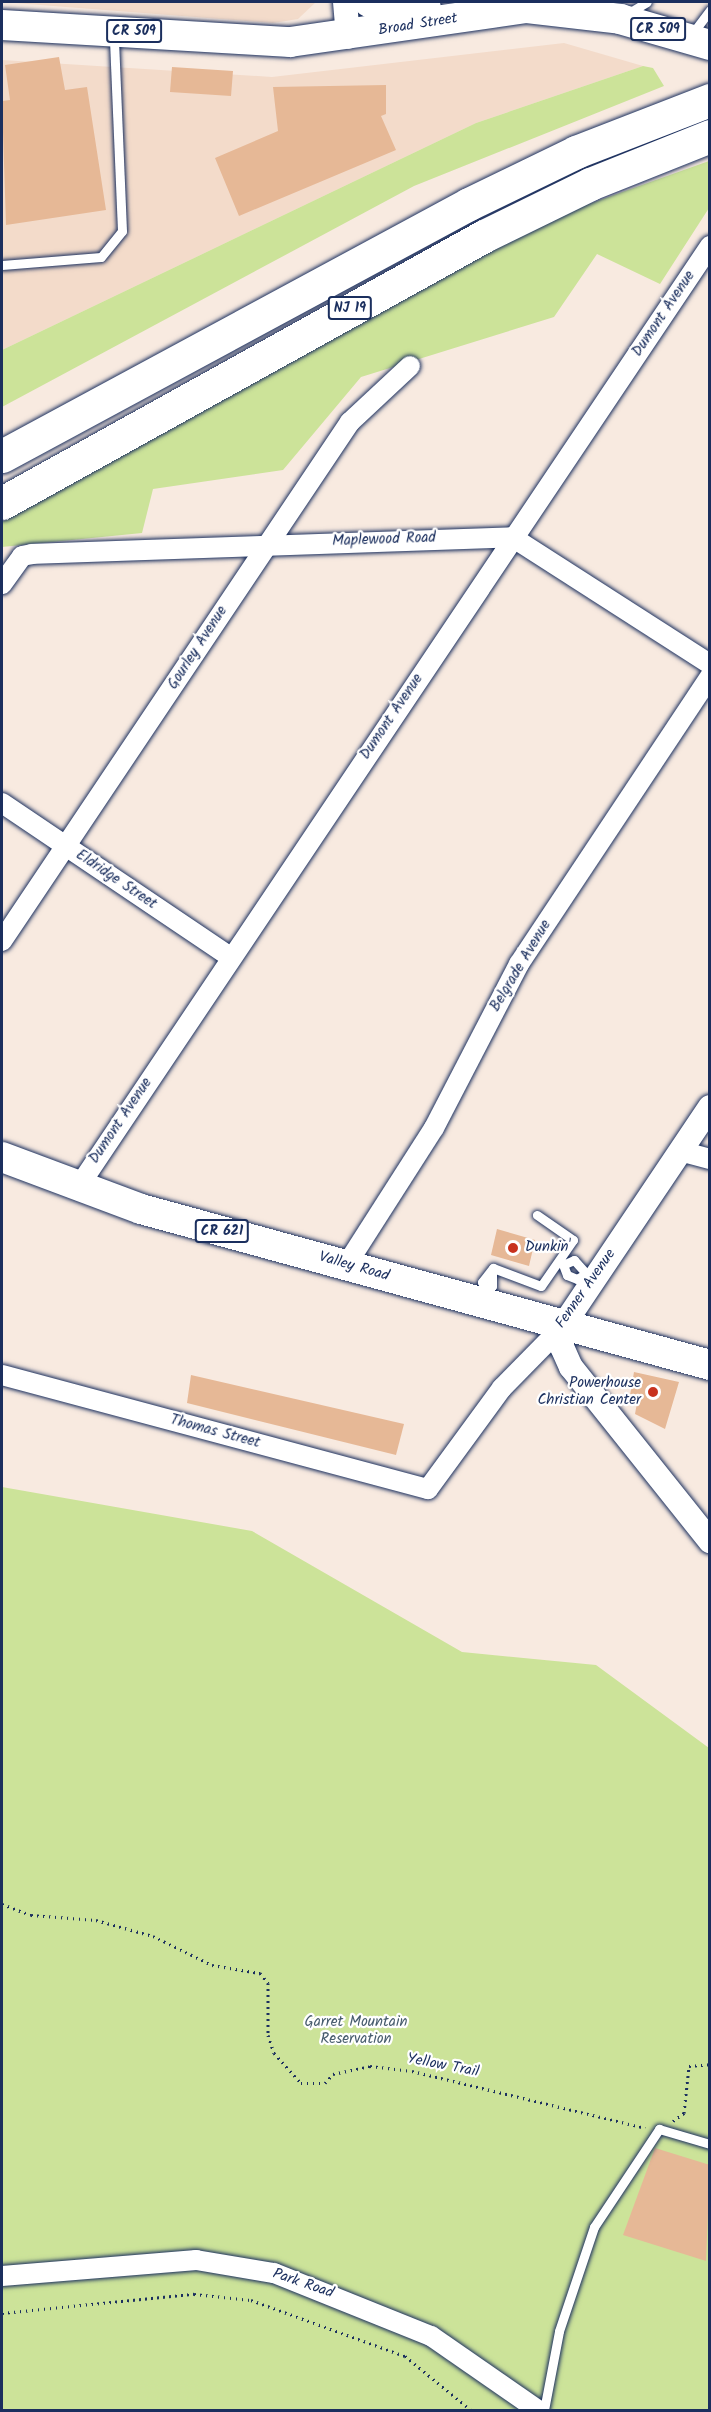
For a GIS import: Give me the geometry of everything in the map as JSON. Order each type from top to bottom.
[{"type":"highway","name":"NJ 19","points":[[2,456],[479,199],[703,102]]},
{"type":"highway","name":"NJ 19","points":[[2,503],[484,236],[590,184],[710,136]]},
{"type":"main road","points":[[369,2],[384,10],[527,8]]},
{"type":"main road","name":"Broad Street","points":[[114,29],[266,42],[348,37],[527,8],[597,13],[699,41]]},
{"type":"main road","name":"Broad Street","points":[[597,13],[661,47],[710,64]]},
{"type":"main road","name":"CR 509","points":[[2,25],[114,29]]},
{"type":"main road","name":"Valley Road","points":[[2,1157],[77,1189],[347,1264],[484,1296],[563,1326],[710,1365]]},
{"type":"street","points":[[345,2],[348,37]]},
{"type":"street","name":"Dumont Avenue","points":[[77,1189],[230,957],[710,246]]},
{"type":"street","name":"Gourley Avenue","points":[[2,941],[350,423],[410,366]]},
{"type":"street","points":[[512,537],[709,675]]},
{"type":"street","name":"Maplewood Road","points":[[2,584],[22,556],[267,544],[512,537]]},
{"type":"street","name":"Belgrade Avenue","points":[[347,1264],[434,1128],[519,964],[709,675]]},
{"type":"street","name":"Eldridge Street","points":[[2,803],[230,957]]},
{"type":"street","name":"Fenner Avenue","points":[[428,1489],[502,1388],[563,1326],[589,1278],[710,1107]]},
{"type":"street","points":[[680,1151],[710,1159]]},
{"type":"street","points":[[563,1326],[562,1347],[571,1367],[710,1541]]},
{"type":"street","name":"Thomas Street","points":[[2,1375],[428,1489]]},
{"type":"street","name":"Park Road","points":[[2,2276],[196,2260],[274,2273],[431,2336],[538,2410]]},
{"type":"lane","points":[[597,13],[647,2]]},
{"type":"lane","points":[[699,41],[710,10]]},
{"type":"lane","points":[[2,266],[101,257],[122,231],[114,29]]},
{"type":"lane","points":[[484,1296],[482,1282],[486,1272],[541,1286],[562,1262],[573,1240],[537,1215]]},
{"type":"lane","points":[[562,1262],[574,1260],[584,1267],[589,1278]]},
{"type":"lane","points":[[544,2410],[559,2331],[594,2228],[659,2129],[710,2144]]},
{"type":"path","name":"Yellow Trail","points":[[2,1904],[31,1915],[96,1920],[153,1936],[212,1965],[260,1973],[268,1983],[268,2035],[274,2053],[301,2083],[325,2083],[333,2074],[370,2066],[412,2070],[650,2128]]},
{"type":"path","points":[[668,2127],[684,2114],[689,2066],[710,2064]]},
{"type":"path","points":[[2,2313],[194,2294],[251,2300],[405,2356],[471,2410]]},
{"type":"shaded area","points":[[2,2],[316,2],[298,19],[273,23]]},
{"type":"shaded area","points":[[564,43],[643,66],[476,123],[2,350],[2,60],[272,77]]},
{"type":"green space","points":[[643,66],[653,68],[664,86],[414,186],[2,407],[2,350],[476,123]]},
{"type":"green space","points":[[709,161],[709,208],[660,284],[597,254],[554,317],[361,377],[283,470],[153,489],[142,533],[2,547],[2,522],[555,216]]},
{"type":"green space","name":"Garret Mountain Reservation","points":[[2,1487],[252,1531],[462,1652],[596,1665],[709,1748],[709,2410],[2,2410]]},
{"type":"building","points":[[59,57],[65,90],[87,87],[106,210],[6,225],[2,101],[10,100],[5,65]]},
{"type":"building","points":[[172,67],[233,71],[231,96],[170,92]]},
{"type":"building","points":[[386,85],[386,114],[381,116],[396,150],[239,216],[215,158],[278,131],[273,87]]},
{"type":"building","name":"Dunkin'","points":[[497,1229],[535,1240],[529,1266],[491,1255]]},
{"type":"building","name":"Powerhouse Christian Center","points":[[634,1372],[679,1382],[665,1429],[635,1414],[637,1403],[629,1401]]},
{"type":"building","points":[[191,1375],[404,1424],[396,1455],[187,1403]]},
{"type":"building","points":[[655,2148],[710,2165],[706,2261],[623,2235]]},
{"type":"place","name":"Dunkin'","points":[[513,1248]]},
{"type":"place","name":"Powerhouse Christian Center","points":[[653,1392]]}]
